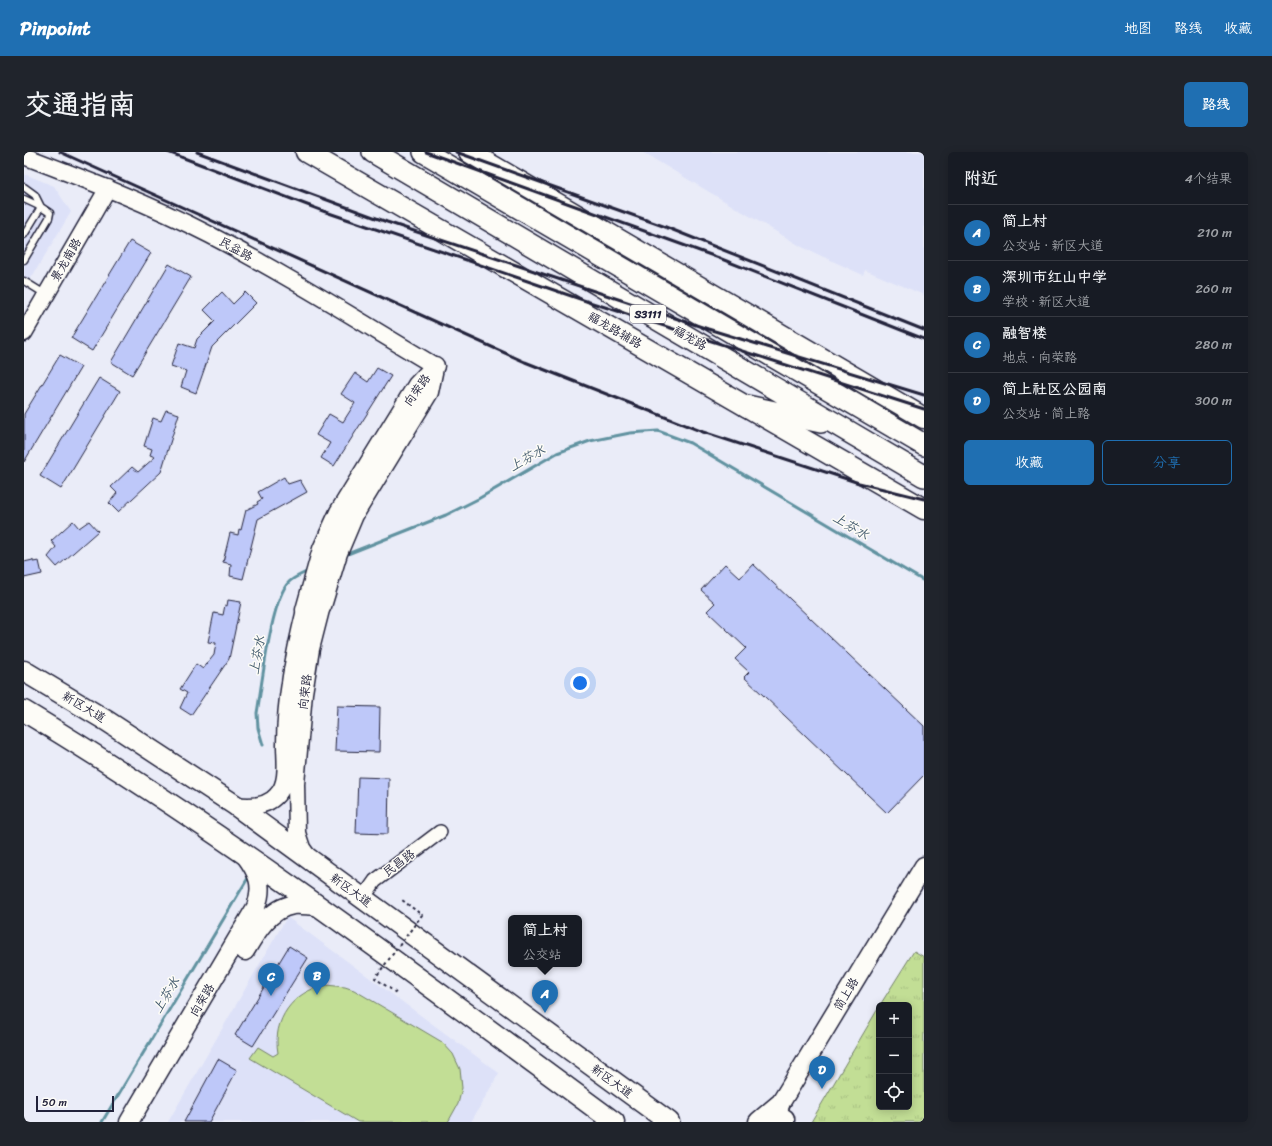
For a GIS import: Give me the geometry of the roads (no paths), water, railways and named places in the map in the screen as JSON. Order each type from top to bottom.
[{"type":"highway","name":"福龙路","points":[[373,152],[924,476]]},
{"type":"highway","name":"S3111","points":[[424,152],[924,445]]},
{"type":"highway","points":[[747,406],[837,425]]},
{"type":"main road","name":"福龙路辅路","points":[[306,152],[924,509]]},
{"type":"main road","points":[[470,152],[924,418]]},
{"type":"main road","name":"向荣路","points":[[314,608],[343,538],[363,500],[429,392],[435,366]]},
{"type":"main road","name":"向荣路","points":[[314,608],[322,549],[339,512],[417,385],[435,366]]},
{"type":"main road","name":"新区大道","points":[[24,671],[107,721],[235,806],[310,859],[669,1122]]},
{"type":"main road","points":[[24,711],[125,773],[243,853],[614,1122]]},
{"type":"main road","name":"向荣路","points":[[129,1122],[256,907],[260,896],[259,883],[256,872],[243,853]]},
{"type":"main road","name":"简上路","points":[[780,1118],[924,866]]},
{"type":"main road","name":"简上路","points":[[780,1118],[924,890]]},
{"type":"main road","name":"向荣路","points":[[143,1122],[251,941],[264,924],[279,909],[292,905],[318,906]]},
{"type":"main road","points":[[758,1122],[780,1118]]},
{"type":"street","name":"民益路","points":[[24,156],[108,188],[210,234],[281,274],[435,366]]},
{"type":"street","name":"景龙南路","points":[[24,333],[108,188]]},
{"type":"street","name":"向荣路","points":[[235,806],[248,807],[268,802],[277,795],[283,786],[285,775],[285,723],[288,687],[314,608]]},
{"type":"street","name":"向荣路","points":[[310,859],[302,848],[297,832],[296,784],[314,608]]},
{"type":"street","name":"民昌路","points":[[363,898],[375,881],[440,832]]},
{"type":"lane","points":[[24,187],[36,194],[41,207]]},
{"type":"lane","points":[[24,199],[48,210],[49,218],[24,260]]},
{"type":"lane","points":[[24,235],[41,207]]},
{"type":"lane","points":[[24,282],[46,294]]},
{"type":"waterway","name":"上芬水","points":[[345,555],[446,515],[478,499],[557,453],[590,441],[630,433],[658,431],[690,443],[924,581]]},
{"type":"waterway","name":"上芬水","points":[[263,745],[258,728],[257,713],[272,624],[283,591],[289,582],[308,571]]},
{"type":"waterway","name":"上芬水","points":[[102,1122],[248,878]]},
{"type":"railway","points":[[60,152],[525,362],[703,432],[859,483],[924,499]]},
{"type":"railway","points":[[168,152],[323,211],[583,300],[924,409]]},
{"type":"railway","points":[[197,152],[387,222],[708,329],[924,395]]},
{"type":"railway","points":[[426,152],[719,258],[924,339]]},
{"type":"railway","points":[[456,152],[663,226],[924,330]]},
{"type":"place","name":"深圳市红山中学","points":[[317,995]]},
{"type":"place","name":"融智楼","points":[[271,996]]},
{"type":"place","name":"简上村","points":[[545,1013]]},
{"type":"place","name":"简上社区公园南","points":[[822,1089]]}]
